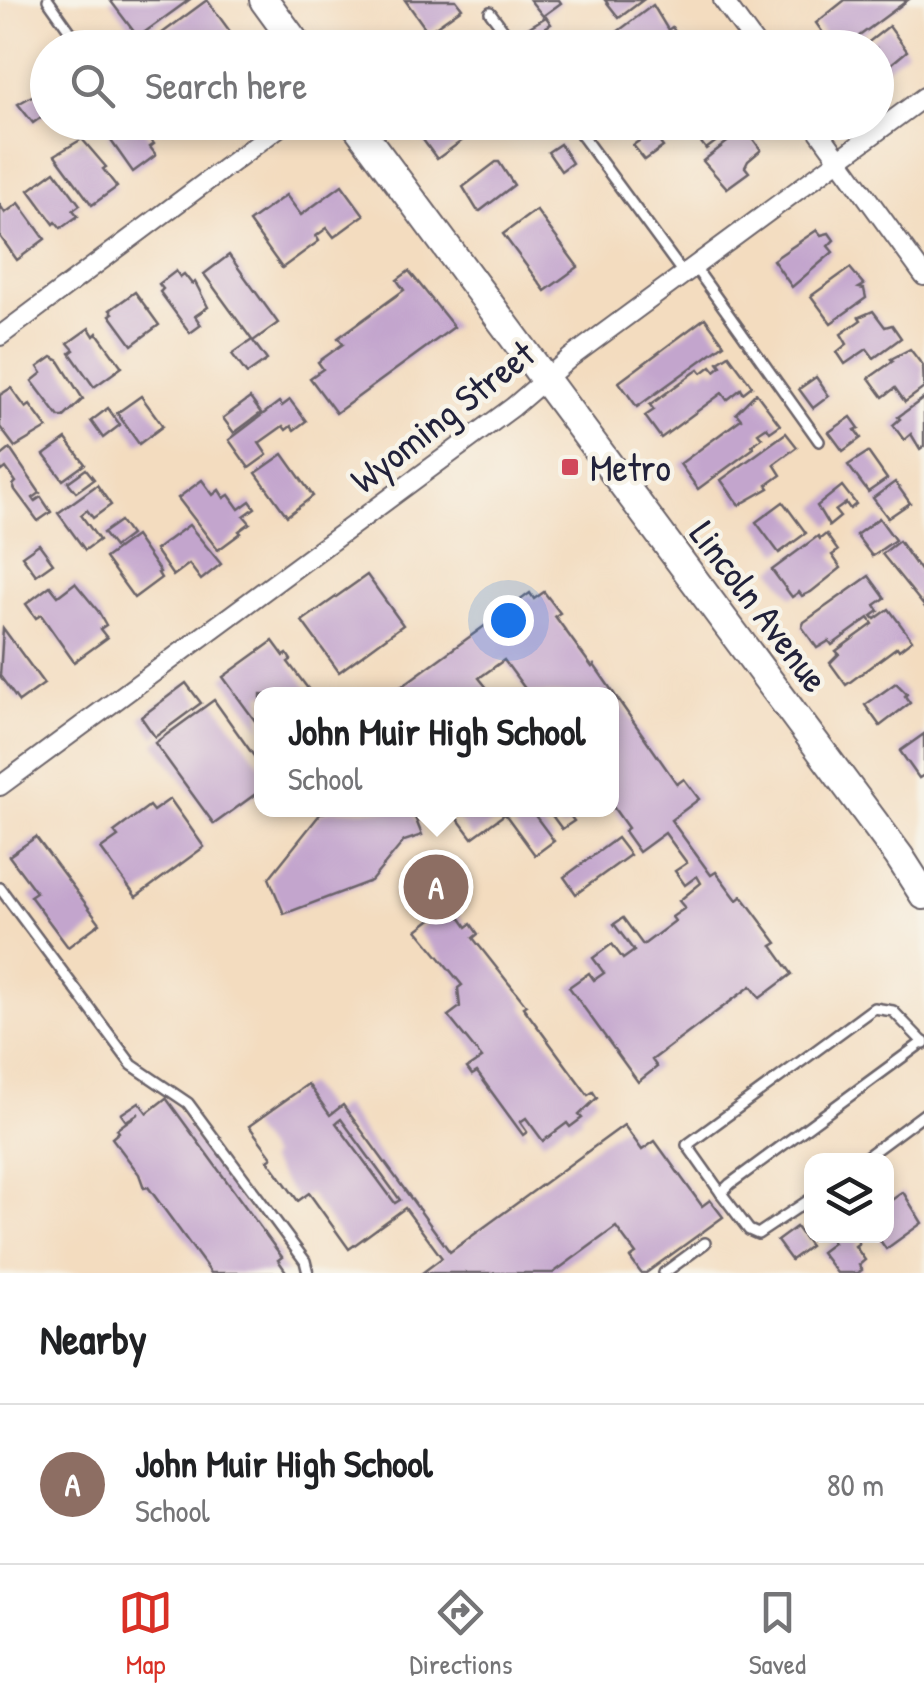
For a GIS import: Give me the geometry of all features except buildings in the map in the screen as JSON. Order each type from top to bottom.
[{"type":"main road","points":[[264,0],[286,30]]},
{"type":"main road","name":"Lincoln Avenue","points":[[367,140],[899,856],[924,895]]},
{"type":"street","points":[[724,0],[745,30]]},
{"type":"street","name":"Wyoming Street","points":[[894,120],[924,98]]},
{"type":"street","points":[[0,336],[262,140]]},
{"type":"street","points":[[824,140],[924,276]]},
{"type":"street","name":"Wyoming Street","points":[[0,786],[514,407],[544,378],[866,140]]},
{"type":"lane","points":[[48,0],[69,30]]},
{"type":"lane","points":[[490,12],[503,30]]},
{"type":"lane","points":[[586,140],[819,441]]},
{"type":"lane","points":[[0,888],[132,1065],[188,1103],[305,1261],[308,1273]]},
{"type":"lane","points":[[720,1192],[924,1043],[893,1011],[874,1008],[687,1145],[720,1192],[748,1230],[758,1234],[804,1203]]},
{"type":"lane","points":[[871,1153],[924,1114]]},
{"type":"lane","points":[[664,1273],[705,1244]]},
{"type":"place","name":"Metro","points":[[570,467]]},
{"type":"place","name":"John Muir High School","points":[[436,887]]}]
